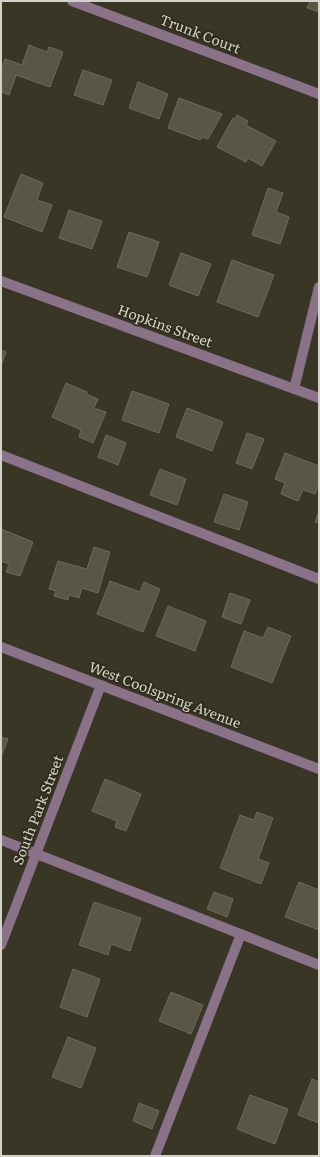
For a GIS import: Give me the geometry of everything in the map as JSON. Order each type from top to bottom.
[{"type":"street","name":"Trunk Court","points":[[72,1],[319,94]]},
{"type":"street","name":"Hopkins Street","points":[[1,280],[319,398]]},
{"type":"street","points":[[294,389],[319,287]]},
{"type":"street","points":[[1,455],[319,579]]},
{"type":"street","name":"West Coolspring Avenue","points":[[1,647],[319,769]]},
{"type":"street","name":"South Park Street","points":[[1,945],[101,685]]},
{"type":"street","points":[[1,840],[319,965]]},
{"type":"street","points":[[155,1156],[241,934]]},
{"type":"building","points":[[310,1],[319,1],[319,12],[307,8]]},
{"type":"building","points":[[29,45],[47,52],[49,47],[63,52],[50,87],[16,75],[9,95],[1,92],[1,70],[5,59],[22,65]]},
{"type":"building","points":[[83,70],[112,80],[103,105],[74,95]]},
{"type":"building","points":[[138,82],[168,94],[159,119],[129,108]]},
{"type":"building","points":[[179,98],[222,114],[208,139],[202,137],[200,140],[168,128]]},
{"type":"building","points":[[237,115],[248,121],[246,125],[276,141],[262,166],[248,158],[246,162],[217,147],[233,118],[235,119]]},
{"type":"building","points":[[21,174],[43,183],[37,200],[52,205],[42,232],[4,217]]},
{"type":"building","points":[[268,188],[283,193],[276,212],[289,217],[280,244],[252,235]]},
{"type":"building","points":[[69,210],[102,221],[92,249],[59,238]]},
{"type":"building","points":[[129,232],[159,242],[147,277],[117,267]]},
{"type":"building","points":[[181,253],[211,264],[198,296],[169,285]]},
{"type":"building","points":[[232,260],[274,275],[258,317],[217,302]]},
{"type":"building","points":[[1,350],[6,352],[1,366]]},
{"type":"building","points":[[66,383],[87,392],[86,394],[98,399],[94,408],[106,412],[93,443],[79,437],[81,430],[52,417]]},
{"type":"building","points":[[132,391],[169,404],[159,433],[122,420]]},
{"type":"building","points":[[187,408],[223,422],[212,451],[176,437]]},
{"type":"building","points":[[247,433],[264,439],[252,469],[236,463]]},
{"type":"building","points":[[106,435],[126,443],[118,465],[98,457]]},
{"type":"building","points":[[285,453],[319,466],[319,483],[315,494],[303,490],[298,501],[281,494],[285,483],[275,479]]},
{"type":"building","points":[[160,469],[186,479],[177,505],[150,495]]},
{"type":"building","points":[[224,494],[248,502],[239,530],[214,522]]},
{"type":"building","points":[[319,511],[319,523],[315,522]]},
{"type":"building","points":[[1,529],[33,542],[20,576],[6,572],[9,564],[1,561]]},
{"type":"building","points":[[94,547],[110,552],[98,593],[82,588],[79,598],[69,595],[68,600],[54,596],[56,591],[49,589],[58,561],[87,569]]},
{"type":"building","points":[[110,581],[140,592],[144,582],[160,589],[143,632],[97,614]]},
{"type":"building","points":[[230,593],[250,600],[241,624],[222,617]]},
{"type":"building","points":[[168,606],[206,621],[195,651],[156,636]]},
{"type":"building","points":[[268,627],[291,636],[272,683],[231,667],[244,631],[263,638]]},
{"type":"building","points":[[1,737],[8,739],[1,757]]},
{"type":"building","points":[[105,779],[141,794],[126,831],[115,827],[117,821],[92,811]]},
{"type":"building","points":[[257,812],[273,818],[258,859],[269,863],[261,884],[220,868],[240,815],[254,820]]},
{"type":"building","points":[[299,882],[319,890],[319,930],[285,917]]},
{"type":"building","points":[[214,892],[233,899],[227,917],[207,909]]},
{"type":"building","points":[[94,902],[141,918],[130,951],[111,944],[108,955],[79,945]]},
{"type":"building","points":[[73,969],[100,979],[87,1017],[60,1007]]},
{"type":"building","points":[[171,992],[203,1005],[191,1034],[159,1021]]},
{"type":"building","points":[[68,1037],[96,1048],[81,1088],[52,1077]]},
{"type":"building","points":[[312,1079],[319,1082],[319,1123],[298,1115]]},
{"type":"building","points":[[250,1095],[288,1109],[275,1144],[237,1129]]},
{"type":"building","points":[[139,1103],[159,1111],[152,1129],[133,1121]]}]
